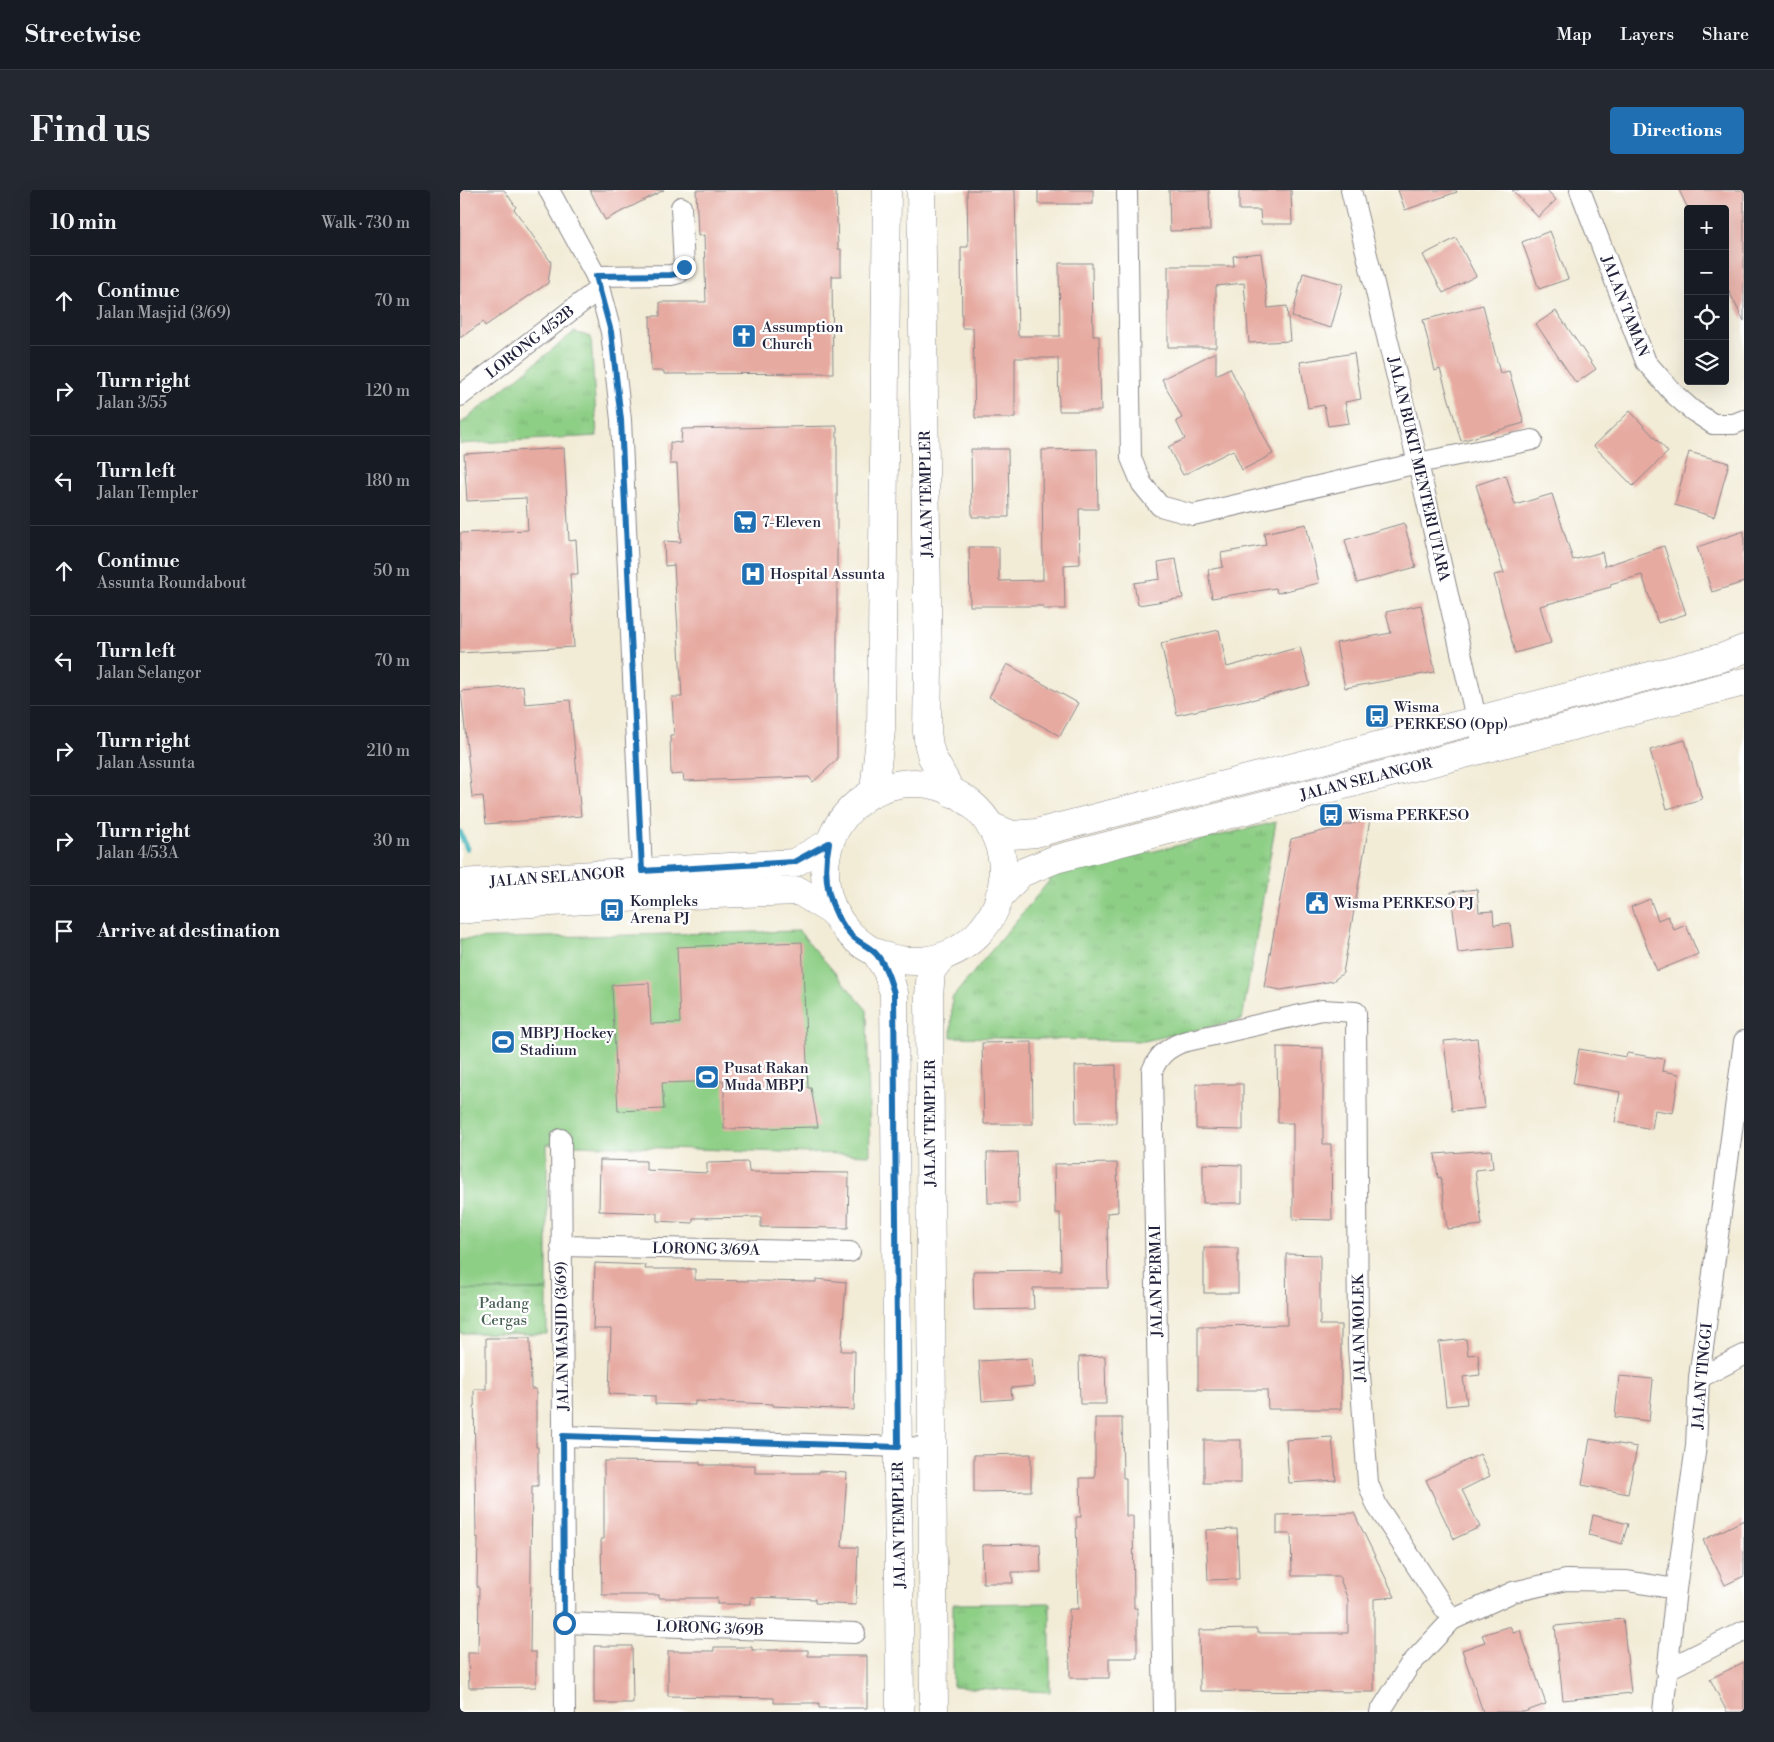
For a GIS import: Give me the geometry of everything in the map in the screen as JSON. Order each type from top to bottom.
[{"type":"main road","points":[[874,790],[881,730],[887,190]]},
{"type":"main road","name":"JALAN TEMPLER","points":[[921,190],[928,668],[927,732],[932,757],[952,793]]},
{"type":"main road","name":"JALAN SELANGOR","points":[[990,826],[1012,835],[1036,833],[1724,657],[1744,649]]},
{"type":"main road","name":"JALAN SELANGOR","points":[[999,897],[1021,873],[1056,859],[1744,682]]},
{"type":"main road","points":[[927,784],[952,793],[974,807],[990,826],[999,849],[1003,873],[999,897],[994,911],[980,932],[962,947],[941,958],[919,962],[897,960],[876,953],[853,937],[836,914],[828,892],[826,876],[829,843],[839,822],[854,804],[874,790],[900,785],[927,784]]},
{"type":"main road","name":"JALAN SELANGOR","points":[[460,883],[794,862],[829,843]]},
{"type":"main road","name":"JALAN SELANGOR","points":[[460,910],[514,904],[799,891],[836,914]]},
{"type":"main road","name":"JALAN TEMPLER","points":[[876,953],[887,971],[894,993],[900,1712]]},
{"type":"main road","name":"JALAN TEMPLER","points":[[934,1712],[929,996],[931,971],[941,958]]},
{"type":"street","points":[[548,190],[598,282],[611,332],[621,420],[642,871]]},
{"type":"street","points":[[1128,190],[1131,458],[1142,484],[1160,506],[1193,515],[1418,463],[1532,440]]},
{"type":"street","name":"JALAN BUKIT MENTERI UTARA","points":[[1351,190],[1418,463],[1483,749]]},
{"type":"street","name":"JALAN TAMAN","points":[[1580,190],[1646,362],[1674,394],[1692,410],[1713,424],[1734,424],[1744,420]]},
{"type":"street","points":[[598,282],[679,273],[684,267],[682,207]]},
{"type":"street","name":"LORONG 4/52B","points":[[460,396],[598,282]]},
{"type":"street","name":"JALAN PERMAI","points":[[1164,1712],[1152,1071],[1165,1051],[1183,1042],[1322,1010],[1356,1012]]},
{"type":"street","name":"JALAN MOLEK","points":[[1356,1012],[1358,1347],[1368,1483],[1376,1506],[1452,1620]]},
{"type":"street","name":"JALAN TINGGI","points":[[1663,1712],[1676,1589],[1696,1446],[1698,1378],[1744,1041]]},
{"type":"street","name":"JALAN MASJID (3/69)","points":[[561,1139],[565,1712]]},
{"type":"street","name":"LORONG 3/69A","points":[[561,1246],[850,1252]]},
{"type":"street","points":[[1698,1378],[1744,1355]]},
{"type":"street","points":[[563,1436],[932,1448]]},
{"type":"street","points":[[1380,1712],[1409,1666],[1452,1620],[1513,1592],[1566,1580],[1627,1581],[1676,1589]]},
{"type":"street","name":"LORONG 3/69B","points":[[564,1623],[855,1633]]},
{"type":"street","points":[[1666,1670],[1744,1631]]},
{"type":"green space","points":[[574,332],[591,337],[597,436],[460,444],[460,424]]},
{"type":"green space","points":[[1276,822],[1242,1020],[1144,1041],[951,1037],[952,998],[1054,875]]},
{"type":"green space","name":"Pusat Rakan Muda MBPJ","points":[[799,931],[867,1010],[870,1155],[547,1144],[547,1290],[460,1290],[460,939]]},
{"type":"green space","name":"Padang Cergas","points":[[460,1290],[547,1290],[547,1334],[460,1333]]},
{"type":"green space","points":[[1050,1603],[1050,1692],[953,1687],[953,1604]]},
{"type":"building","points":[[460,190],[504,190],[516,207],[514,209],[551,262],[548,283],[485,326],[483,322],[460,338]]},
{"type":"building","points":[[590,190],[664,190],[605,220]]},
{"type":"building","points":[[696,190],[836,190],[838,249],[841,249],[841,276],[832,276],[833,373],[664,374],[664,371],[651,371],[650,316],[660,316],[660,302],[706,302],[704,235],[698,236]]},
{"type":"building","points":[[967,190],[1015,190],[1018,336],[1060,336],[1059,263],[1092,263],[1093,336],[1099,336],[1101,411],[1059,411],[1058,358],[1015,358],[1015,418],[975,418],[973,328],[962,328],[961,247],[968,247]]},
{"type":"building","points":[[1038,190],[1093,190],[1093,204],[1038,204]]},
{"type":"building","points":[[1169,190],[1209,190],[1210,230],[1170,231]]},
{"type":"building","points":[[1239,190],[1291,190],[1292,224],[1261,224],[1260,210],[1239,210]]},
{"type":"building","points":[[1398,190],[1456,190],[1457,192],[1405,210]]},
{"type":"building","points":[[1512,190],[1547,190],[1556,200],[1538,217]]},
{"type":"building","points":[[1679,190],[1744,190],[1744,321],[1729,292],[1729,205],[1686,205]]},
{"type":"building","points":[[1550,231],[1568,279],[1539,289],[1522,242]]},
{"type":"building","points":[[1456,238],[1476,276],[1443,293],[1423,255]]},
{"type":"building","points":[[1261,253],[1268,308],[1287,306],[1290,341],[1249,343],[1244,283],[1216,286],[1216,347],[1168,347],[1168,266],[1234,266],[1233,256]]},
{"type":"building","points":[[1303,273],[1343,284],[1331,328],[1292,317]]},
{"type":"building","points":[[1483,305],[1500,373],[1509,371],[1524,423],[1461,441],[1440,369],[1435,371],[1423,320]]},
{"type":"building","points":[[1556,311],[1596,369],[1576,383],[1536,324]]},
{"type":"building","points":[[1216,352],[1216,375],[1230,368],[1273,454],[1242,470],[1233,450],[1183,475],[1168,447],[1185,439],[1176,421],[1182,418],[1162,379]]},
{"type":"building","points":[[1354,353],[1361,399],[1345,402],[1349,423],[1328,426],[1324,405],[1308,408],[1300,362]]},
{"type":"building","points":[[1630,411],[1668,452],[1633,486],[1594,446]]},
{"type":"building","points":[[837,426],[837,760],[813,782],[809,777],[684,781],[683,774],[671,775],[670,735],[674,735],[672,697],[682,697],[674,565],[665,566],[664,541],[681,542],[677,464],[670,464],[670,442],[681,443],[682,429]]},
{"type":"building","points":[[564,448],[569,541],[576,540],[578,574],[570,574],[574,647],[460,653],[460,533],[528,530],[526,498],[467,501],[464,454]]},
{"type":"building","points":[[971,449],[1008,449],[1009,517],[972,517]]},
{"type":"building","points":[[1097,449],[1098,509],[1079,509],[1080,564],[1064,565],[1065,609],[1043,609],[1043,606],[970,606],[969,547],[999,547],[999,581],[1043,580],[1042,450]]},
{"type":"building","points":[[1689,452],[1729,463],[1714,517],[1675,505]]},
{"type":"building","points":[[1506,475],[1515,505],[1552,494],[1573,560],[1602,552],[1605,566],[1664,546],[1686,614],[1658,623],[1642,575],[1610,584],[1611,587],[1540,606],[1551,643],[1515,653],[1494,575],[1504,573],[1476,485]]},
{"type":"building","points":[[1404,523],[1416,567],[1357,583],[1345,540]]},
{"type":"building","points":[[1306,524],[1319,583],[1277,593],[1276,588],[1212,598],[1208,570],[1223,567],[1221,553],[1266,545],[1264,533]]},
{"type":"building","points":[[1744,531],[1744,582],[1712,592],[1697,547]]},
{"type":"building","points":[[1176,559],[1183,598],[1138,605],[1134,583],[1160,579],[1158,562]]},
{"type":"building","points":[[1421,605],[1435,672],[1345,688],[1336,643],[1391,633],[1386,612]]},
{"type":"building","points":[[1219,630],[1227,667],[1300,647],[1310,685],[1251,700],[1177,715],[1161,643]]},
{"type":"building","points":[[1007,664],[1078,703],[1060,736],[989,697]]},
{"type":"building","points":[[523,686],[525,704],[570,700],[581,816],[486,824],[483,796],[472,797],[461,691]]},
{"type":"building","points":[[1685,740],[1702,799],[1667,809],[1650,750]]},
{"type":"building","points":[[1370,819],[1343,973],[1333,981],[1281,990],[1264,987],[1291,839]]},
{"type":"building","points":[[1477,889],[1479,912],[1493,911],[1494,925],[1510,923],[1513,947],[1458,953],[1451,892]]},
{"type":"building","points":[[1650,899],[1658,920],[1668,916],[1674,930],[1686,925],[1698,954],[1657,971],[1631,907]]},
{"type":"building","points":[[802,942],[808,1088],[811,1088],[818,1127],[724,1129],[724,1081],[662,1083],[664,1109],[618,1111],[612,985],[649,983],[651,1024],[680,1023],[677,947]]},
{"type":"building","points":[[1477,1038],[1485,1108],[1452,1111],[1444,1041]]},
{"type":"building","points":[[1032,1042],[1033,1124],[984,1124],[982,1043]]},
{"type":"building","points":[[1277,1047],[1323,1048],[1323,1144],[1331,1144],[1332,1220],[1293,1219],[1293,1123],[1278,1123]]},
{"type":"building","points":[[1579,1049],[1626,1057],[1627,1053],[1664,1059],[1662,1071],[1679,1074],[1673,1113],[1655,1110],[1652,1129],[1615,1122],[1620,1092],[1573,1084]]},
{"type":"building","points":[[1116,1065],[1116,1123],[1076,1123],[1075,1066]]},
{"type":"building","points":[[1196,1084],[1243,1084],[1243,1130],[1196,1129]]},
{"type":"building","points":[[1491,1150],[1493,1168],[1475,1170],[1482,1225],[1447,1229],[1441,1177],[1438,1178],[1435,1154]]},
{"type":"building","points":[[1018,1152],[1019,1203],[988,1203],[987,1153]]},
{"type":"building","points":[[600,1160],[646,1161],[646,1170],[707,1173],[707,1163],[748,1162],[749,1172],[849,1173],[848,1228],[761,1227],[761,1217],[693,1218],[693,1223],[657,1221],[657,1213],[599,1211]]},
{"type":"building","points":[[1117,1163],[1118,1212],[1107,1213],[1108,1288],[1033,1288],[1034,1309],[974,1310],[973,1271],[1061,1270],[1060,1213],[1055,1213],[1054,1164]]},
{"type":"building","points":[[1203,1164],[1242,1165],[1242,1203],[1203,1203]]},
{"type":"building","points":[[1204,1248],[1238,1248],[1238,1293],[1204,1293]]},
{"type":"building","points":[[1286,1254],[1320,1255],[1320,1325],[1341,1325],[1341,1409],[1268,1409],[1267,1390],[1198,1390],[1198,1326],[1287,1325]]},
{"type":"building","points":[[595,1263],[646,1265],[645,1269],[695,1269],[695,1280],[816,1282],[816,1279],[846,1282],[841,1351],[855,1351],[854,1410],[695,1401],[695,1405],[655,1404],[655,1396],[609,1394],[611,1329],[593,1329]]},
{"type":"building","points":[[486,1338],[530,1338],[531,1389],[536,1389],[536,1447],[538,1447],[538,1486],[532,1486],[530,1652],[536,1652],[536,1687],[469,1688],[468,1653],[478,1653],[479,1588],[477,1587],[478,1537],[476,1537],[474,1389],[486,1389]]},
{"type":"building","points":[[1466,1339],[1468,1355],[1478,1354],[1480,1375],[1463,1377],[1467,1404],[1446,1406],[1439,1342]]},
{"type":"building","points":[[1105,1356],[1106,1404],[1080,1404],[1079,1357]]},
{"type":"building","points":[[1032,1358],[1034,1386],[1011,1388],[1012,1399],[982,1401],[979,1361]]},
{"type":"building","points":[[1619,1376],[1653,1379],[1649,1421],[1615,1417]]},
{"type":"building","points":[[1095,1418],[1122,1418],[1123,1478],[1126,1478],[1126,1516],[1133,1516],[1134,1608],[1137,1608],[1137,1658],[1109,1658],[1109,1678],[1070,1678],[1069,1609],[1078,1609],[1076,1517],[1081,1517],[1080,1478],[1095,1478]]},
{"type":"building","points":[[1332,1437],[1336,1480],[1289,1483],[1286,1440]]},
{"type":"building","points":[[1590,1439],[1637,1447],[1628,1494],[1582,1485]]},
{"type":"building","points":[[1204,1440],[1241,1440],[1241,1483],[1204,1483]]},
{"type":"building","points":[[1031,1454],[1031,1491],[974,1492],[974,1455]]},
{"type":"building","points":[[1480,1454],[1490,1476],[1462,1490],[1480,1527],[1454,1539],[1426,1480]]},
{"type":"building","points":[[604,1461],[700,1462],[700,1465],[755,1465],[755,1473],[819,1473],[819,1471],[847,1473],[842,1547],[858,1547],[856,1605],[815,1603],[815,1599],[751,1597],[751,1604],[717,1604],[717,1598],[659,1598],[659,1595],[602,1595],[601,1539],[604,1539]]},
{"type":"building","points":[[1354,1513],[1395,1597],[1374,1599],[1374,1692],[1200,1691],[1199,1630],[1257,1629],[1257,1633],[1348,1633],[1348,1600],[1339,1576],[1292,1576],[1291,1534],[1277,1534],[1277,1515]]},
{"type":"building","points":[[1593,1515],[1628,1524],[1622,1544],[1589,1535]]},
{"type":"building","points":[[1744,1520],[1744,1576],[1725,1585],[1703,1540]]},
{"type":"building","points":[[1237,1529],[1239,1579],[1208,1580],[1206,1530]]},
{"type":"building","points":[[1040,1544],[1041,1572],[1012,1572],[1013,1583],[983,1583],[982,1545]]},
{"type":"building","points":[[1623,1619],[1631,1693],[1563,1700],[1555,1626]]},
{"type":"building","points":[[1510,1626],[1513,1632],[1520,1630],[1546,1704],[1524,1712],[1483,1712],[1462,1650],[1485,1642],[1482,1635]]},
{"type":"building","points":[[594,1646],[632,1646],[633,1703],[594,1703]]},
{"type":"building","points":[[714,1647],[752,1647],[752,1650],[808,1650],[808,1656],[867,1656],[867,1708],[819,1708],[819,1703],[774,1703],[774,1698],[668,1696],[668,1651],[714,1651]]},
{"type":"building","points":[[1744,1662],[1744,1712],[1727,1712],[1710,1679]]},
{"type":"waterway","points":[[460,832],[467,848]]},
{"type":"place","name":"Assumption Church","points":[[744,336]]},
{"type":"place","name":"7-Eleven","points":[[745,522]]},
{"type":"place","name":"Hospital Assunta","points":[[753,574]]},
{"type":"place","name":"Wisma PERKESO (Opp)","points":[[1377,716]]},
{"type":"place","name":"Wisma PERKESO","points":[[1331,815]]},
{"type":"place","name":"Wisma PERKESO PJ","points":[[1317,903]]},
{"type":"place","name":"Kompleks Arena PJ","points":[[612,910]]},
{"type":"place","name":"MBPJ Hockey Stadium","points":[[503,1042]]},
{"type":"place","name":"Pusat Rakan Muda MBPJ","points":[[707,1077]]},
{"type":"route","points":[[564,1623],[563,1436],[898,1447],[894,993],[887,971],[876,953],[853,937],[836,914],[828,892],[825,868],[829,843],[794,862],[782,864],[642,871],[621,420],[611,332],[596,276],[671,275],[679,273],[684,267]]}]
